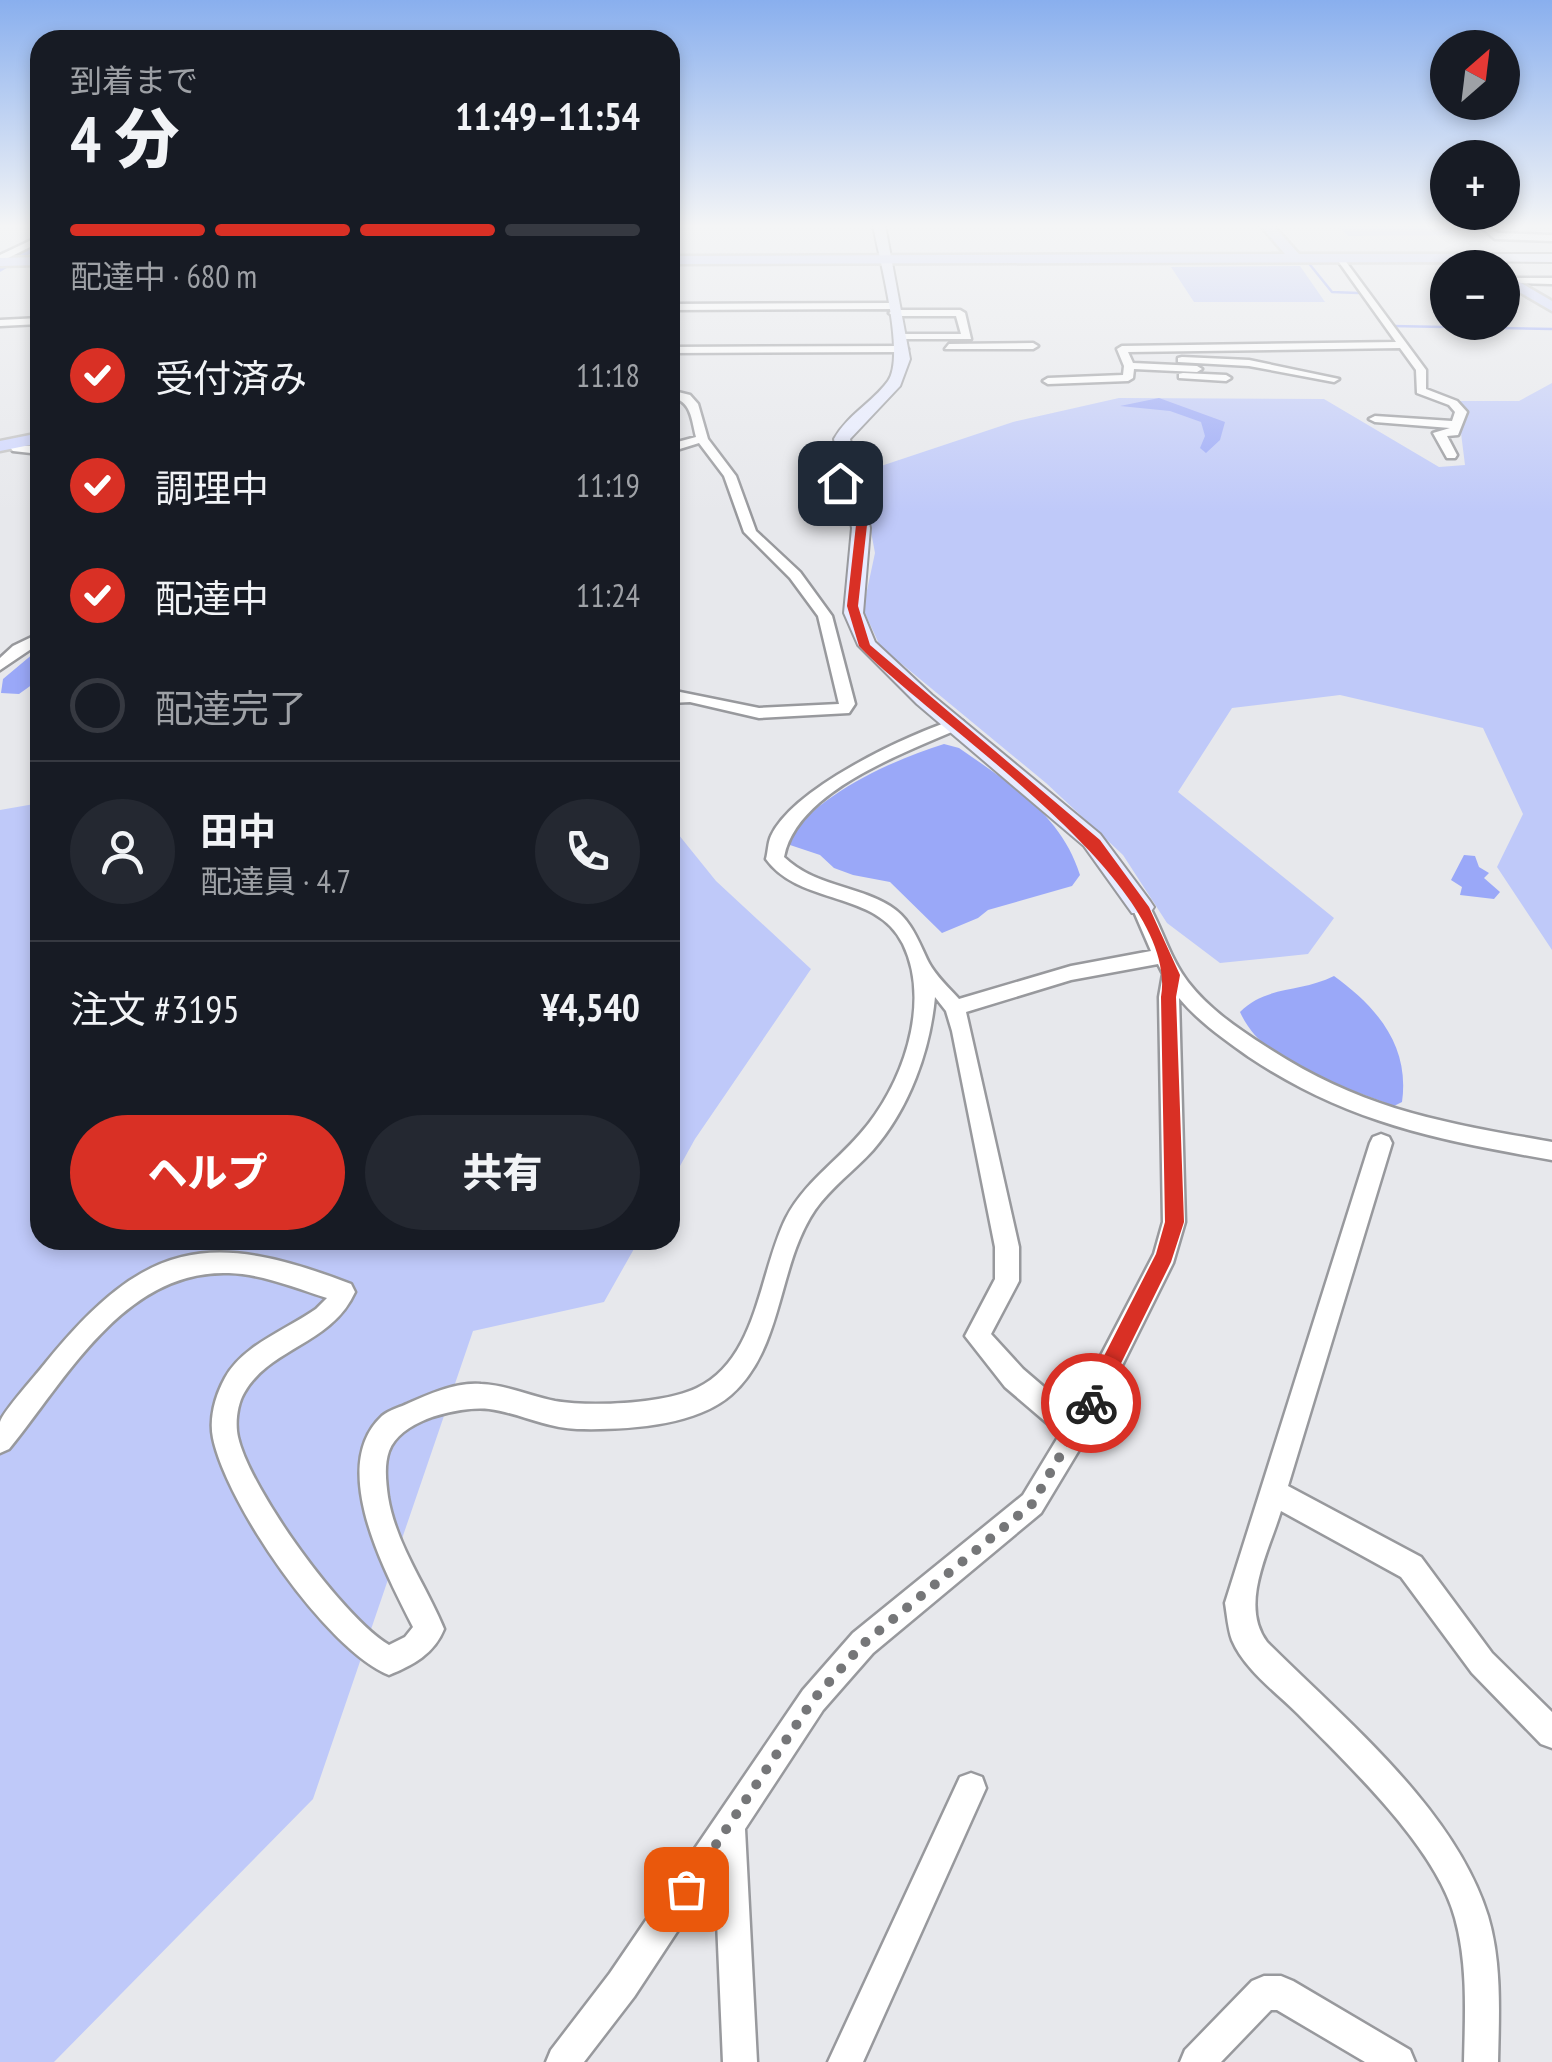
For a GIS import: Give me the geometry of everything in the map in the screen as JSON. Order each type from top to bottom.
[{"type":"street","points":[[817,321],[967,337],[963,321]]},
{"type":"street","points":[[897,321],[898,380],[856,416],[842,439],[862,525],[852,606],[864,646],[1095,843],[1141,907],[1169,966],[1214,1022],[1331,1099],[1425,1130],[1552,1151]]},
{"type":"street","points":[[680,349],[898,329],[928,321]]},
{"type":"street","points":[[1384,321],[1421,370],[1421,391],[1453,402],[1462,412],[1454,433],[1439,433],[1452,455]]},
{"type":"street","points":[[0,323],[30,322]]},
{"type":"street","points":[[898,329],[1032,346]]},
{"type":"street","points":[[1048,382],[1117,382],[1128,366],[1168,361],[1251,360],[1400,345]]},
{"type":"street","points":[[1128,366],[1122,349],[1227,383]]},
{"type":"street","points":[[1168,361],[1174,386],[1211,378],[1251,360]]},
{"type":"street","points":[[1168,361],[1251,360],[1297,377],[1301,364],[1337,375]]},
{"type":"street","points":[[680,396],[694,406],[702,438],[730,476],[750,532],[795,575],[824,616],[847,704],[844,710],[743,712],[691,694],[680,696]]},
{"type":"street","points":[[1375,420],[1454,425]]},
{"type":"street","points":[[680,445],[702,438]]},
{"type":"street","points":[[830,477],[851,486]]},
{"type":"street","points":[[824,616],[856,628]]},
{"type":"street","points":[[0,666],[30,642]]},
{"type":"street","points":[[957,724],[866,767],[798,810],[775,850],[776,859],[794,875],[881,908],[897,920],[922,968],[955,1008],[1006,1247],[1007,1281],[978,1336],[1014,1378],[1076,1431]]},
{"type":"street","points":[[955,1008],[1071,973],[1169,966]]},
{"type":"street","points":[[563,2062],[622,1985],[813,1700],[863,1644],[1032,1504],[1076,1431],[1165,1256],[1174,1222],[1169,966]]},
{"type":"street","points":[[0,1440],[126,1290],[155,1273],[200,1262],[230,1262],[343,1292],[334,1310],[250,1362],[226,1406],[226,1442],[274,1530],[312,1586],[374,1656],[390,1661],[414,1646],[430,1629],[399,1570],[371,1479],[374,1456],[391,1425],[429,1407],[476,1396],[567,1416],[670,1407],[702,1400],[732,1378],[756,1334],[793,1228],[820,1182],[875,1131],[897,1096],[923,1011],[922,968]]},
{"type":"street","points":[[1380,1143],[1240,1602],[1245,1636],[1440,1851],[1464,1896],[1476,1938],[1481,2062]]},
{"type":"street","points":[[1274,1493],[1411,1568],[1482,1663],[1552,1734]]},
{"type":"street","points":[[846,2062],[971,1788]]},
{"type":"street","points":[[729,1824],[740,2062]]},
{"type":"street","points":[[1197,2062],[1264,1993],[1281,1994],[1398,2062]]},
{"type":"shaded area","points":[[1552,383],[1552,950],[1497,867],[1523,814],[1483,728],[1340,695],[1232,708],[1178,792],[1334,918],[1308,954],[1220,963],[1167,923],[1123,855],[1046,783],[880,646],[863,609],[875,553],[860,473],[1013,422],[1119,398],[1324,399],[1439,467],[1465,465],[1457,401],[1519,401]]},
{"type":"shaded area","points":[[30,805],[30,1250],[633,1250],[604,1302],[473,1331],[313,1799],[54,2062],[0,2062],[0,810]]},
{"type":"shaded area","points":[[680,836],[716,881],[811,969],[680,1166]]},
{"type":"water","points":[[1159,398],[1225,422],[1220,440],[1206,453],[1200,448],[1205,436],[1201,422],[1170,411],[1120,406]]},
{"type":"water","points":[[30,656],[30,686],[19,694],[1,693],[3,679]]},
{"type":"water","points":[[944,744],[959,748],[996,774],[1047,817],[1071,853],[1080,875],[1072,886],[988,910],[942,933],[890,882],[853,875],[834,868],[820,855],[784,843],[816,809],[856,781]]},
{"type":"water","points":[[1464,855],[1475,856],[1479,867],[1489,873],[1484,878],[1500,892],[1494,899],[1460,895],[1462,887],[1451,880]]},
{"type":"water","points":[[1334,976],[1377,1015],[1395,1046],[1403,1082],[1402,1102],[1394,1106],[1285,1060],[1251,1031],[1240,1012],[1261,997]]},
{"type":"waterway","points":[[1392,326],[1552,329]]},
{"type":"way so far","points":[[686,1889],[761,1777],[798,1730],[813,1700],[863,1644],[1032,1504],[1091,1403]]},
{"type":"route","points":[[840,483],[851,486],[862,525],[852,606],[864,646],[1012,768],[1095,843],[1141,907],[1172,975],[1168,997],[1174,1104],[1174,1222],[1165,1256],[1091,1403]]}]
